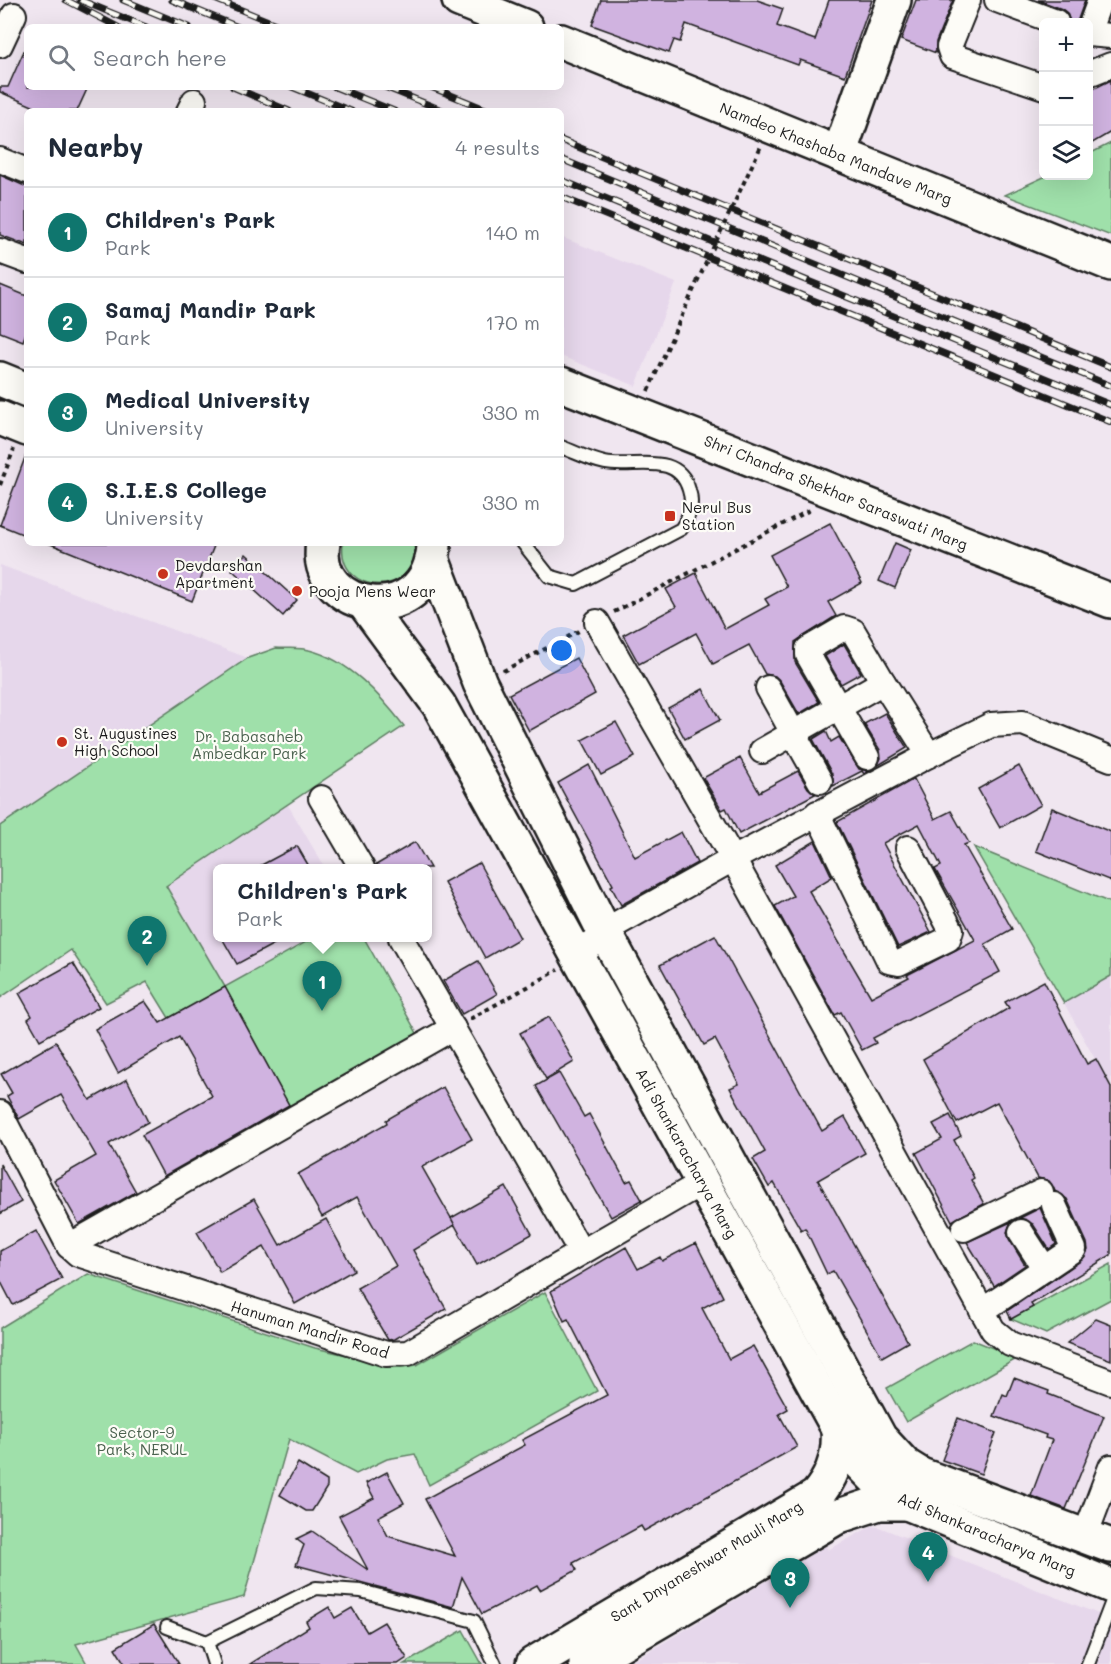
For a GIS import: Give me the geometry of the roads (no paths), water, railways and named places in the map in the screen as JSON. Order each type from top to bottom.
[{"type":"main road","points":[[459,0],[519,24]]},
{"type":"main road","points":[[839,154],[894,0]]},
{"type":"main road","name":"Namdeo Khashaba Mandave Marg","points":[[564,42],[1111,264]]},
{"type":"main road","points":[[0,379],[24,389]]},
{"type":"main road","name":"Shri Chandra Shekhar Saraswati Marg","points":[[564,385],[1111,601]]},
{"type":"main road","points":[[0,418],[19,443]]},
{"type":"main road","points":[[303,546],[324,555],[333,583],[347,596],[364,603],[382,605],[400,600],[416,591],[427,576],[434,552]]},
{"type":"main road","name":"Adi Shankaracharya Marg","points":[[434,552],[480,683],[604,931],[880,1438],[905,1465],[921,1475],[1098,1541]]},
{"type":"main road","name":"Adi Shankaracharya Marg","points":[[364,603],[439,705],[838,1429],[868,1474],[907,1503],[1111,1586]]},
{"type":"main road","name":"Sant Dnyaneshwar Mauli Marg","points":[[533,1664],[816,1496],[834,1468],[838,1454],[838,1429]]},
{"type":"main road","name":"Sant Dnyaneshwar Mauli Marg","points":[[586,1664],[839,1516],[879,1503],[907,1503]]},
{"type":"street","points":[[968,0],[949,47],[952,56],[1039,85]]},
{"type":"street","points":[[997,0],[1045,18]]},
{"type":"street","points":[[1093,22],[1100,0]]},
{"type":"street","points":[[0,45],[14,15]]},
{"type":"street","points":[[1093,34],[1111,36]]},
{"type":"street","points":[[1093,72],[1111,65]]},
{"type":"street","points":[[0,160],[24,170]]},
{"type":"street","points":[[0,251],[24,260]]},
{"type":"street","points":[[597,622],[733,859],[993,1330],[1010,1344],[1111,1382]]},
{"type":"street","points":[[867,757],[808,655],[808,650],[844,628],[853,631],[928,755]]},
{"type":"street","points":[[762,751],[883,682]]},
{"type":"street","points":[[768,688],[820,781]]},
{"type":"street","points":[[580,958],[604,931],[817,813],[991,725],[1009,722],[1023,723],[1111,759]]},
{"type":"street","points":[[321,798],[360,864]]},
{"type":"street","points":[[817,813],[889,961],[899,963],[948,939],[951,930],[908,848]]},
{"type":"street","points":[[403,942],[581,1252]]},
{"type":"street","points":[[0,1113],[69,1246],[453,1028]]},
{"type":"street","name":"Hanuman Mandir Road","points":[[69,1246],[88,1259],[386,1354],[398,1355],[408,1353],[702,1182]]},
{"type":"street","points":[[964,1229],[1047,1198],[1074,1249],[982,1311]]},
{"type":"street","points":[[1021,1232],[1045,1269]]},
{"type":"street","points":[[1098,1541],[1111,1467]]},
{"type":"lane","points":[[525,546],[549,576],[576,584],[681,529],[690,512],[689,487],[680,472],[649,462],[604,463],[564,448]]},
{"type":"lane","points":[[167,1627],[207,1642],[316,1588],[361,1591],[474,1620],[495,1664]]},
{"type":"lane","points":[[1088,1664],[1111,1604]]},
{"type":"lane","points":[[207,1642],[214,1664]]},
{"type":"railway","points":[[66,0],[112,24]]},
{"type":"railway","points":[[80,0],[139,24]]},
{"type":"railway","points":[[123,0],[182,24]]},
{"type":"railway","points":[[172,0],[231,24]]},
{"type":"railway","points":[[217,0],[276,24]]},
{"type":"railway","points":[[240,90],[282,108]]},
{"type":"railway","points":[[299,90],[344,108]]},
{"type":"railway","points":[[342,90],[387,108]]},
{"type":"railway","points":[[392,90],[437,108]]},
{"type":"railway","points":[[438,90],[483,108]]},
{"type":"railway","points":[[564,141],[1111,367]]},
{"type":"railway","points":[[564,160],[1111,386]]},
{"type":"railway","points":[[564,181],[1111,405]]},
{"type":"railway","points":[[564,198],[1111,422]]},
{"type":"place","name":"Nerul Bus Station","points":[[670,516]]},
{"type":"place","name":"Devdarshan Apartment","points":[[163,574]]},
{"type":"place","name":"Pooja Mens Wear","points":[[297,591]]},
{"type":"place","name":"St. Augustines High School","points":[[62,742]]},
{"type":"place","name":"Samaj Mandir Park","points":[[147,966]]},
{"type":"place","name":"Children's Park","points":[[322,1011]]},
{"type":"place","name":"S.I.E.S College","points":[[928,1582]]},
{"type":"place","name":"Medical University","points":[[790,1608]]},
{"type":"park label","name":"Dr. Babasaheb Ambedkar Park","points":[[249,744]]},
{"type":"park label","name":"Sector-9 Park, NERUL","points":[[142,1440]]}]
